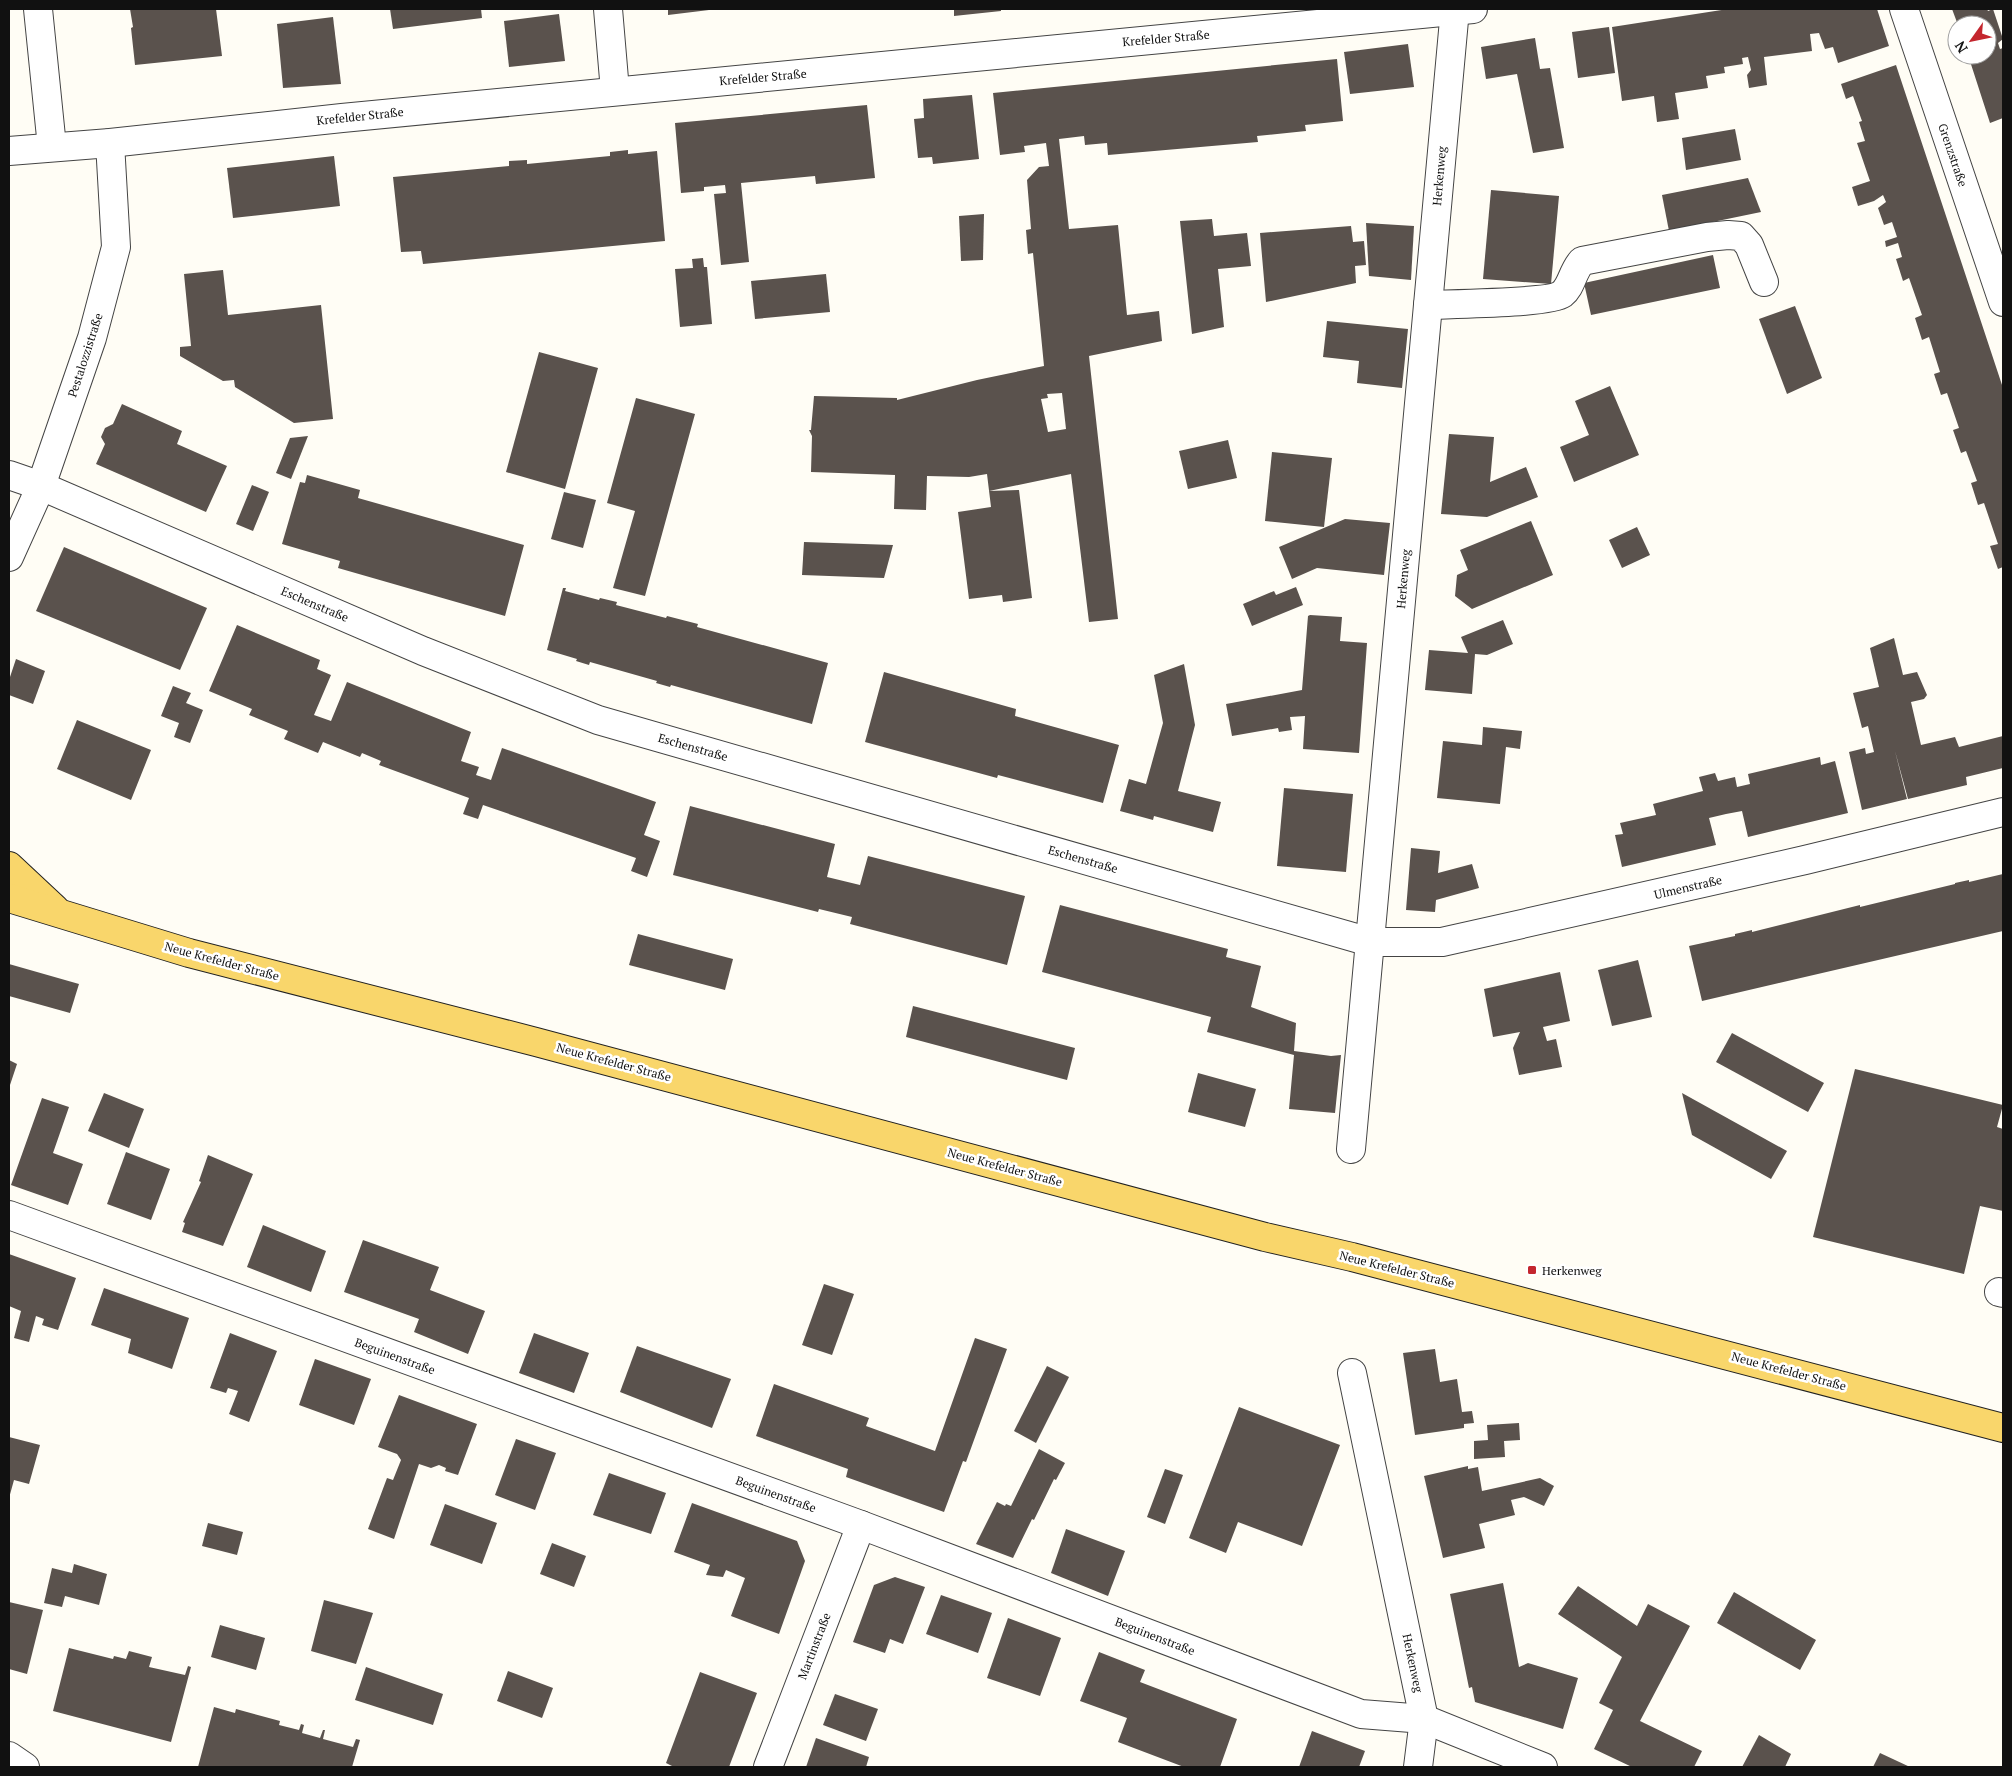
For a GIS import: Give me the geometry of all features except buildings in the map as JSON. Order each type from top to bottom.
[{"type":"main road","points":[[9,866],[62,915]]},
{"type":"main road","name":"Neue Krefelder Straße","points":[[9,898],[189,953],[546,1044],[1265,1237],[1352,1257],[2003,1428]]},
{"type":"street","points":[[38,9],[52,147]]},
{"type":"street","points":[[608,9],[615,92]]},
{"type":"street","name":"Grenzstraße","points":[[1904,9],[2003,302]]},
{"type":"street","name":"Krefelder Straße","points":[[9,151],[110,143],[342,118],[1461,10]]},
{"type":"street","name":"Herkenweg","points":[[1351,1149],[1428,305],[1461,10]]},
{"type":"street","name":"Pestalozzistraße","points":[[9,557],[41,486],[92,338],[116,247],[110,143]]},
{"type":"street","points":[[1428,305],[1550,298],[1561,295],[1568,287],[1575,269],[1582,261],[1707,237],[1728,235],[1741,236],[1749,245],[1764,282]]},
{"type":"street","name":"Eschenstraße","points":[[9,475],[41,486],[423,651],[598,720],[1370,942]]},
{"type":"street","name":"Ulmenstraße","points":[[1370,942],[1442,942],[1805,860],[2003,812]]},
{"type":"street","name":"Beguinenstraße","points":[[9,1215],[860,1525],[1361,1714],[1424,1719],[1543,1767]]},
{"type":"street","name":"Herkenweg","points":[[1352,1373],[1424,1719],[1418,1767]]},
{"type":"street","name":"Martinstraße","points":[[768,1767],[860,1525]]},
{"type":"street","points":[[9,1756],[25,1767]]},
{"type":"place","name":"Herkenweg","points":[[1532,1270]]}]
